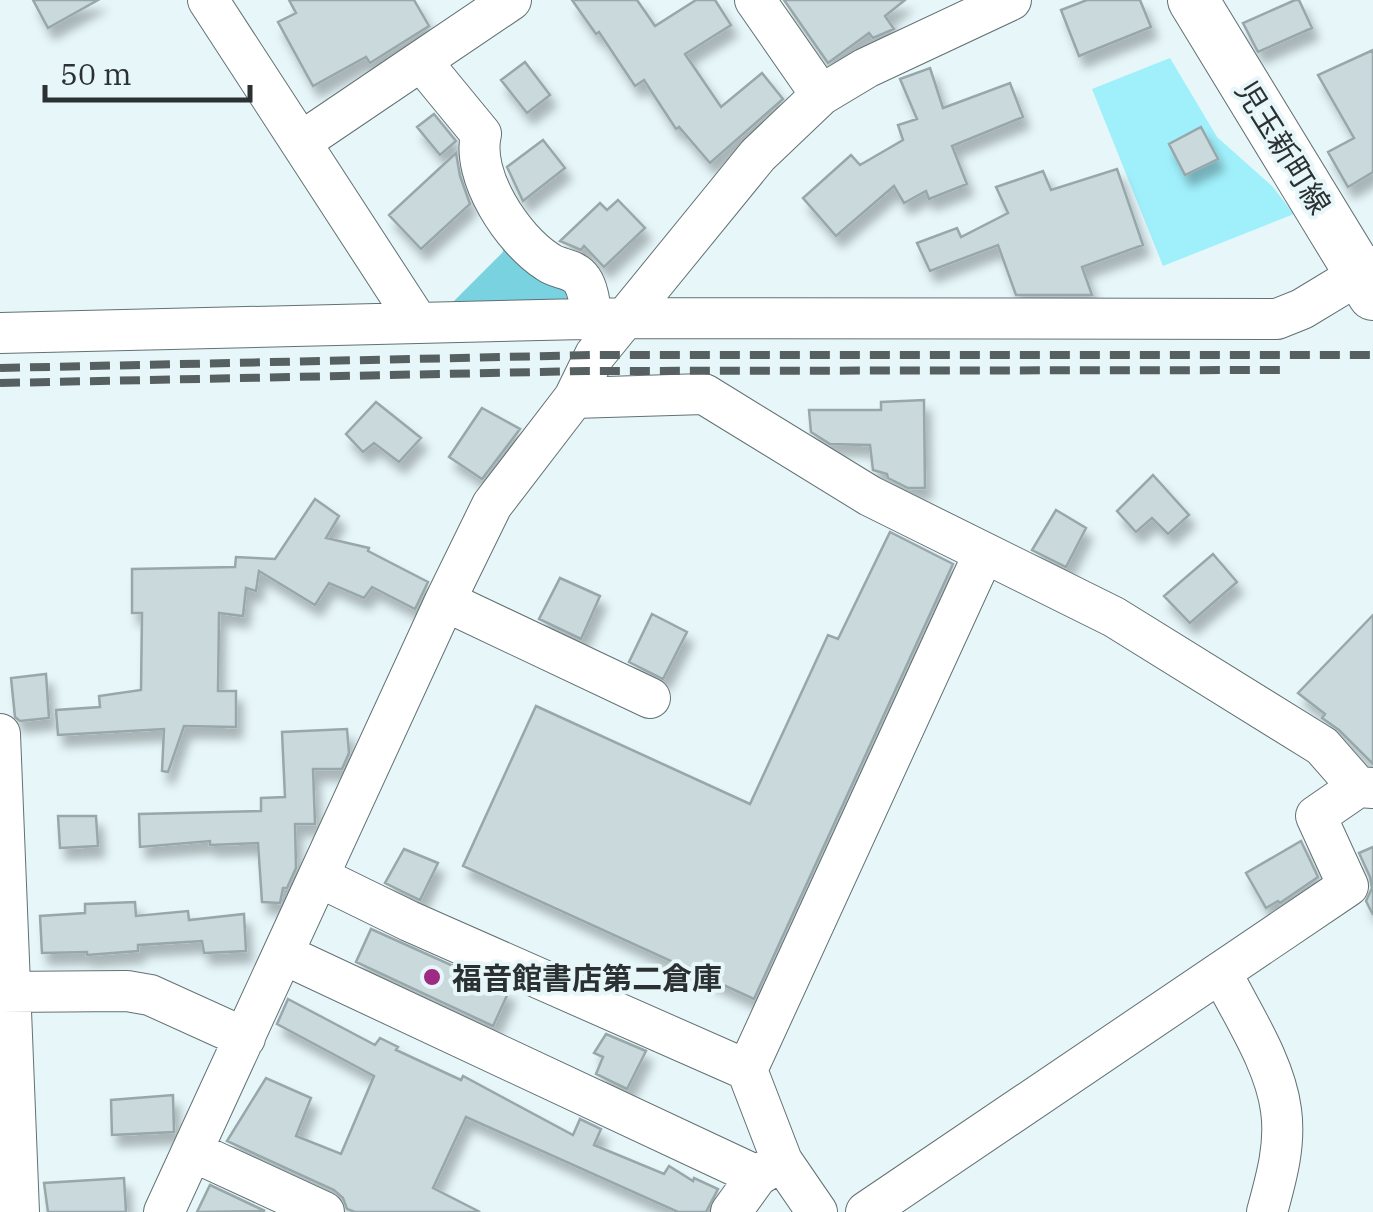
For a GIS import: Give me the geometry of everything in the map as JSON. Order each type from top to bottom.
[{"type":"main road","name":"児玉新町線","points":[[1193,0],[1369,278]]},
{"type":"street","points":[[208,0],[418,323]]},
{"type":"street","points":[[302,142],[511,0]]},
{"type":"street","points":[[756,0],[822,95]]},
{"type":"street","points":[[164,1212],[492,505],[574,398],[610,318],[758,155],[822,95],[866,68],[1011,0]]},
{"type":"street","points":[[421,61],[481,134],[477,152],[484,183],[498,207],[548,262],[571,270],[582,279],[610,318]]},
{"type":"street","points":[[0,333],[610,318],[1277,319],[1369,278]]},
{"type":"street","points":[[574,398],[704,394],[870,496],[1114,617],[1322,746],[1365,787],[1316,816],[1348,886],[866,1212]]},
{"type":"street","points":[[770,1168],[746,1070],[984,553]]},
{"type":"street","points":[[445,601],[650,698]]},
{"type":"street","points":[[0,734],[4,992],[19,1212]]},
{"type":"street","points":[[318,877],[746,1070]]},
{"type":"street","points":[[283,954],[770,1168],[817,1212]]},
{"type":"street","points":[[1221,972],[1272,1079],[1281,1109],[1278,1171],[1267,1212]]},
{"type":"street","points":[[4,992],[128,991],[172,1004],[245,1038]]},
{"type":"street","points":[[192,1151],[324,1212]]},
{"type":"street","points":[[731,1212],[770,1168]]},
{"type":"shaded area","points":[[1170,58],[1217,137],[1272,186],[1294,214],[1163,266],[1092,89]]},
{"type":"shaded area","points":[[498,207],[592,319],[433,322],[503,252]]},
{"type":"building","points":[[33,0],[98,0],[48,28]]},
{"type":"building","points":[[289,0],[414,0],[429,26],[370,63],[366,57],[313,86],[278,22],[296,13]]},
{"type":"building","points":[[572,0],[637,0],[655,26],[696,0],[715,0],[731,25],[685,54],[721,107],[762,73],[783,99],[710,163],[679,127],[676,129],[644,80],[635,86]]},
{"type":"building","points":[[784,0],[905,0],[885,16],[894,29],[873,38],[869,33],[828,63]]},
{"type":"building","points":[[1087,0],[1140,0],[1151,27],[1079,56],[1061,10]]},
{"type":"building","points":[[1299,0],[1312,28],[1258,52],[1243,23]]},
{"type":"building","points":[[1373,50],[1373,172],[1348,187],[1328,152],[1354,138],[1318,75]]},
{"type":"building","points":[[525,62],[550,95],[527,113],[501,80]]},
{"type":"building","points":[[930,68],[943,108],[1010,83],[1023,117],[952,146],[967,184],[929,199],[926,191],[904,203],[894,186],[836,236],[803,198],[851,155],[860,165],[903,140],[898,125],[917,119],[900,79]]},
{"type":"building","points":[[434,114],[456,141],[440,155],[417,127]]},
{"type":"building","points":[[1201,127],[1218,159],[1185,175],[1169,144]]},
{"type":"building","points":[[543,140],[565,168],[523,201],[507,167]]},
{"type":"building","points":[[456,153],[470,204],[421,249],[389,215]]},
{"type":"building","points":[[1117,169],[1143,245],[1082,267],[1092,295],[1016,295],[998,245],[930,271],[917,243],[957,228],[961,237],[1008,213],[996,187],[1043,171],[1051,190]]},
{"type":"building","points":[[618,200],[645,228],[604,267],[584,246],[581,250],[560,241],[600,203],[607,210]]},
{"type":"building","points":[[924,400],[925,488],[908,488],[873,470],[870,445],[830,444],[811,432],[809,410],[881,410],[881,402]]},
{"type":"building","points":[[376,402],[421,438],[399,462],[374,443],[363,452],[346,434]]},
{"type":"building","points":[[482,408],[520,429],[482,479],[449,457]]},
{"type":"building","points":[[1153,475],[1189,515],[1168,534],[1152,518],[1136,532],[1117,511]]},
{"type":"building","points":[[315,499],[339,516],[326,538],[369,548],[368,551],[428,582],[415,609],[372,587],[364,598],[329,583],[315,605],[259,571],[256,591],[246,588],[243,616],[219,613],[218,691],[236,691],[236,727],[184,726],[168,772],[162,771],[164,729],[58,735],[56,710],[100,707],[99,696],[141,690],[142,613],[132,613],[132,569],[235,567],[236,557],[275,559]]},
{"type":"building","points":[[1056,510],[1086,528],[1066,567],[1032,550]]},
{"type":"building","points":[[890,532],[953,564],[754,999],[463,866],[536,706],[750,804],[828,635],[838,639]]},
{"type":"building","points":[[1213,554],[1237,582],[1190,623],[1164,596]]},
{"type":"building","points":[[560,578],[600,596],[581,639],[539,619]]},
{"type":"building","points":[[652,614],[687,632],[663,679],[629,662]]},
{"type":"building","points":[[1373,615],[1373,764],[1322,718],[1325,714],[1298,693]]},
{"type":"building","points":[[46,674],[49,718],[20,721],[15,717],[11,678]]},
{"type":"building","points":[[347,729],[349,753],[342,769],[313,769],[315,824],[295,824],[296,868],[287,888],[283,888],[280,903],[262,902],[258,843],[210,845],[210,841],[140,847],[139,814],[261,811],[261,798],[285,797],[282,732]]},
{"type":"building","points":[[58,816],[96,816],[98,846],[60,848]]},
{"type":"building","points":[[1301,841],[1318,877],[1266,908],[1246,873]]},
{"type":"building","points":[[1373,847],[1373,915],[1366,901],[1372,888],[1370,877],[1359,853]]},
{"type":"building","points":[[404,849],[438,863],[420,900],[385,883]]},
{"type":"building","points":[[135,902],[136,916],[188,911],[189,920],[244,914],[246,951],[204,953],[202,941],[138,945],[138,951],[87,955],[42,953],[40,916],[85,913],[85,904]]},
{"type":"building","name":"福音館書店第二倉庫","points":[[371,929],[509,991],[493,1026],[356,962]]},
{"type":"building","points":[[288,999],[375,1045],[380,1038],[398,1047],[396,1050],[461,1080],[463,1076],[573,1135],[580,1119],[601,1129],[594,1145],[664,1174],[669,1166],[693,1181],[694,1178],[718,1189],[706,1212],[678,1212],[466,1117],[433,1188],[480,1212],[347,1209],[334,1190],[227,1141],[266,1078],[311,1098],[296,1136],[341,1154],[374,1076],[277,1024]]},
{"type":"building","points":[[606,1034],[646,1051],[627,1089],[596,1074],[603,1057],[594,1053]]},
{"type":"building","points":[[173,1095],[174,1132],[112,1135],[111,1100]]},
{"type":"building","points":[[124,1178],[126,1212],[48,1212],[44,1183]]},
{"type":"building","points":[[210,1185],[265,1211],[197,1212]]},
{"type":"railway","points":[[0,368],[595,355],[1373,355]]},
{"type":"railway","points":[[0,383],[587,371],[1288,370]]},
{"type":"place","name":"福音館書店第二倉庫","points":[[432,977]]}]
